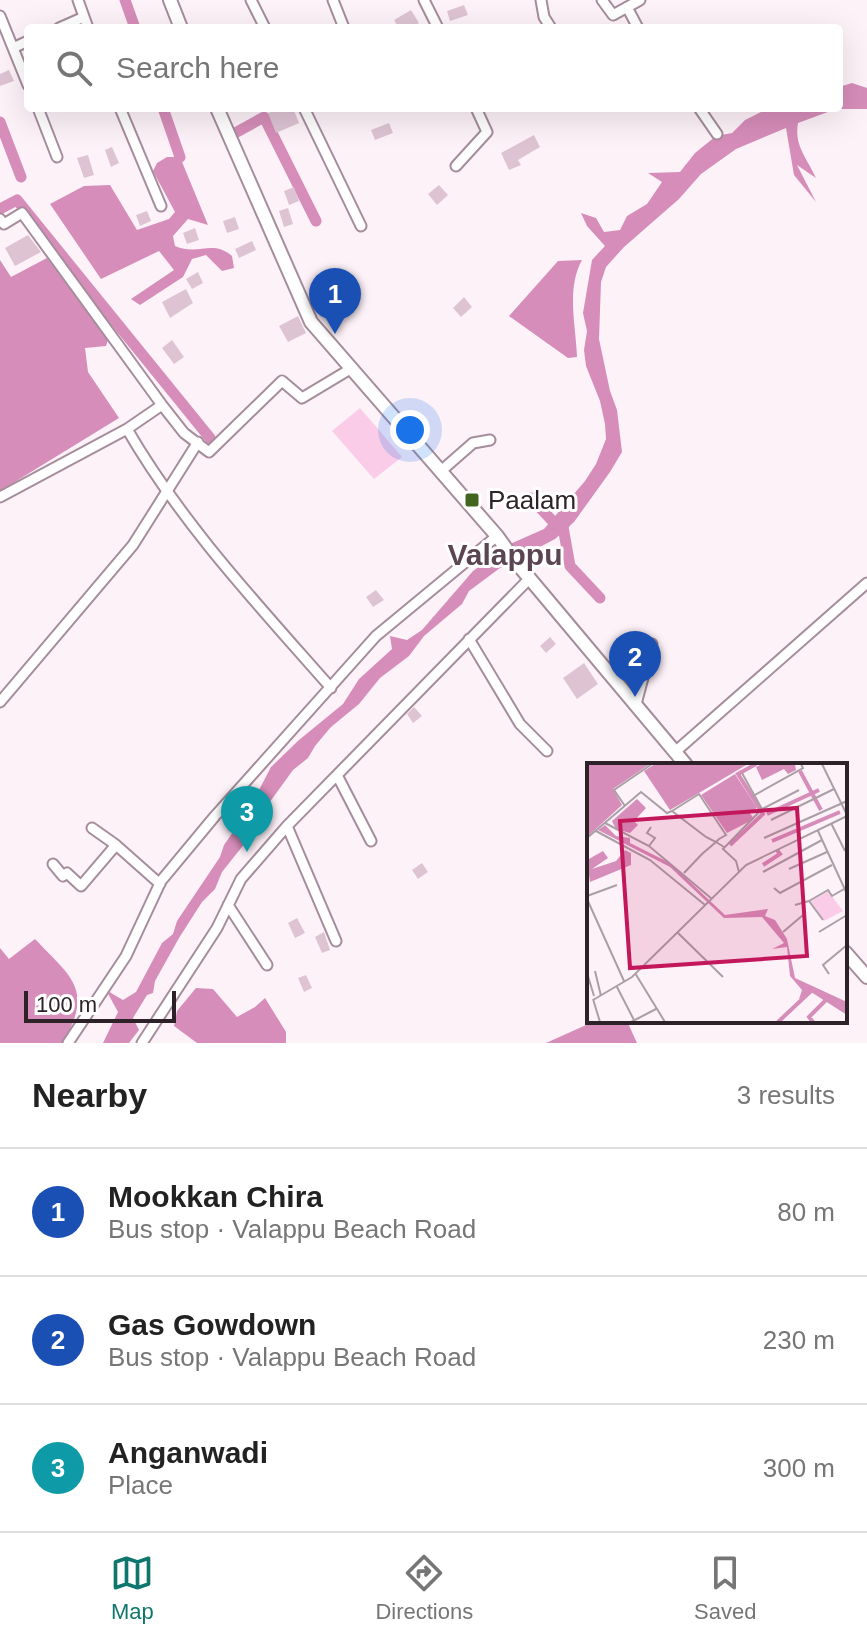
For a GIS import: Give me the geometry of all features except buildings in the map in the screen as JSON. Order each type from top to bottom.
[{"type":"main road","points":[[170,0],[179,24]]},
{"type":"main road","points":[[219,112],[311,322],[441,471],[684,763]]},
{"type":"main road","points":[[847,954],[867,977]]},
{"type":"street","points":[[78,0],[87,24]]},
{"type":"street","points":[[251,0],[263,24]]},
{"type":"street","points":[[333,0],[342,24]]},
{"type":"street","points":[[424,0],[436,24]]},
{"type":"street","points":[[541,0],[548,24]]},
{"type":"street","points":[[602,0],[613,15],[640,0]]},
{"type":"street","points":[[627,7],[636,24]]},
{"type":"street","points":[[0,16],[24,75]]},
{"type":"street","points":[[68,24],[84,17]]},
{"type":"street","points":[[0,47],[24,42]]},
{"type":"street","points":[[40,112],[57,157]]},
{"type":"street","points":[[122,112],[161,206]]},
{"type":"street","points":[[306,112],[361,226]]},
{"type":"street","points":[[456,166],[487,132],[478,112]]},
{"type":"street","points":[[702,112],[717,134]]},
{"type":"street","points":[[0,219],[4,224],[22,213],[162,405],[184,433],[209,452],[282,381],[302,398],[352,368]]},
{"type":"street","points":[[0,497],[127,429],[162,405]]},
{"type":"street","points":[[127,429],[149,467],[231,574],[331,688]]},
{"type":"street","points":[[441,471],[473,443],[490,440]]},
{"type":"street","points":[[0,702],[133,545],[198,442]]},
{"type":"street","points":[[68,1043],[126,956],[160,884],[215,816],[376,636],[501,542]]},
{"type":"street","points":[[144,1042],[217,928],[241,879],[287,826],[530,578]]},
{"type":"street","points":[[675,752],[867,583]]},
{"type":"street","points":[[469,639],[520,724],[547,751]]},
{"type":"street","points":[[636,704],[652,644]]},
{"type":"street","points":[[337,775],[371,841]]},
{"type":"street","points":[[287,826],[336,941]]},
{"type":"street","points":[[92,828],[160,884]]},
{"type":"street","points":[[53,864],[63,876],[67,873],[81,886],[116,845]]},
{"type":"street","points":[[228,905],[267,965]]},
{"type":"shaded area","points":[[852,83],[867,88],[867,109],[843,109],[843,86]]},
{"type":"shaded area","points":[[761,112],[828,112],[798,123],[800,145],[816,178],[797,165],[816,202],[794,175],[786,128],[736,149],[701,174],[679,199],[606,267],[601,282],[599,339],[617,410],[622,452],[610,472],[574,522],[555,539],[500,568],[469,591],[462,604],[424,636],[409,656],[380,678],[359,704],[331,727],[308,758],[293,770],[256,821],[249,838],[222,872],[215,889],[202,902],[179,938],[155,981],[153,993],[147,995],[133,1018],[139,1030],[129,1043],[103,1043],[118,1012],[106,990],[123,1000],[136,992],[162,943],[173,934],[177,921],[220,857],[224,845],[249,809],[271,767],[343,704],[359,679],[392,649],[390,636],[407,640],[422,630],[473,571],[510,544],[544,529],[596,464],[606,439],[605,424],[600,401],[586,366],[584,350],[587,331],[583,313],[592,260],[605,246],[587,226],[581,213],[596,218],[604,232],[620,230],[627,216],[647,204],[662,182],[648,173],[680,172],[695,153],[716,136],[732,133],[745,120]]},
{"type":"shaded area","points":[[167,157],[180,157],[208,225],[188,219],[173,236],[175,246],[225,251],[232,256],[234,268],[222,271],[206,255],[192,259],[183,277],[140,305],[131,299],[174,270],[159,251],[101,279],[50,204],[84,186],[110,185],[137,230],[169,219],[175,212],[153,171],[157,163]]},
{"type":"shaded area","points":[[47,258],[108,340],[106,346],[85,348],[88,372],[119,418],[0,491],[0,260],[11,277]]},
{"type":"shaded area","points":[[582,260],[573,295],[577,357],[568,358],[509,316],[558,261]]},
{"type":"shaded area","points":[[360,408],[402,457],[374,479],[332,431]]},
{"type":"shaded area","points":[[35,939],[60,965],[74,986],[77,1010],[72,1025],[63,1043],[0,1043],[0,948],[9,959]]},
{"type":"shaded area","points":[[196,988],[213,989],[237,1017],[265,998],[286,1032],[286,1043],[197,1043],[174,1026],[177,1011]]},
{"type":"shaded area","points":[[591,1023],[628,1023],[637,1043],[546,1043]]},
{"type":"waterway","points":[[125,0],[134,24]]},
{"type":"waterway","points":[[164,112],[180,157]]},
{"type":"waterway","points":[[235,133],[264,117],[316,221]]},
{"type":"waterway","points":[[0,122],[21,177]]},
{"type":"waterway","points":[[0,209],[17,200],[210,438]]},
{"type":"waterway","points":[[531,498],[560,529]]},
{"type":"waterway","points":[[566,520],[563,527],[570,566],[600,598]]},
{"type":"place","name":"Mookkan Chira","points":[[335,334]]},
{"type":"place","name":"Paalam","points":[[472,500]]},
{"type":"place","name":"Gas Gowdown","points":[[635,697]]},
{"type":"place","name":"Anganwadi","points":[[247,852]]},
{"type":"district","name":"Valappu","points":[[505,554]]}]
